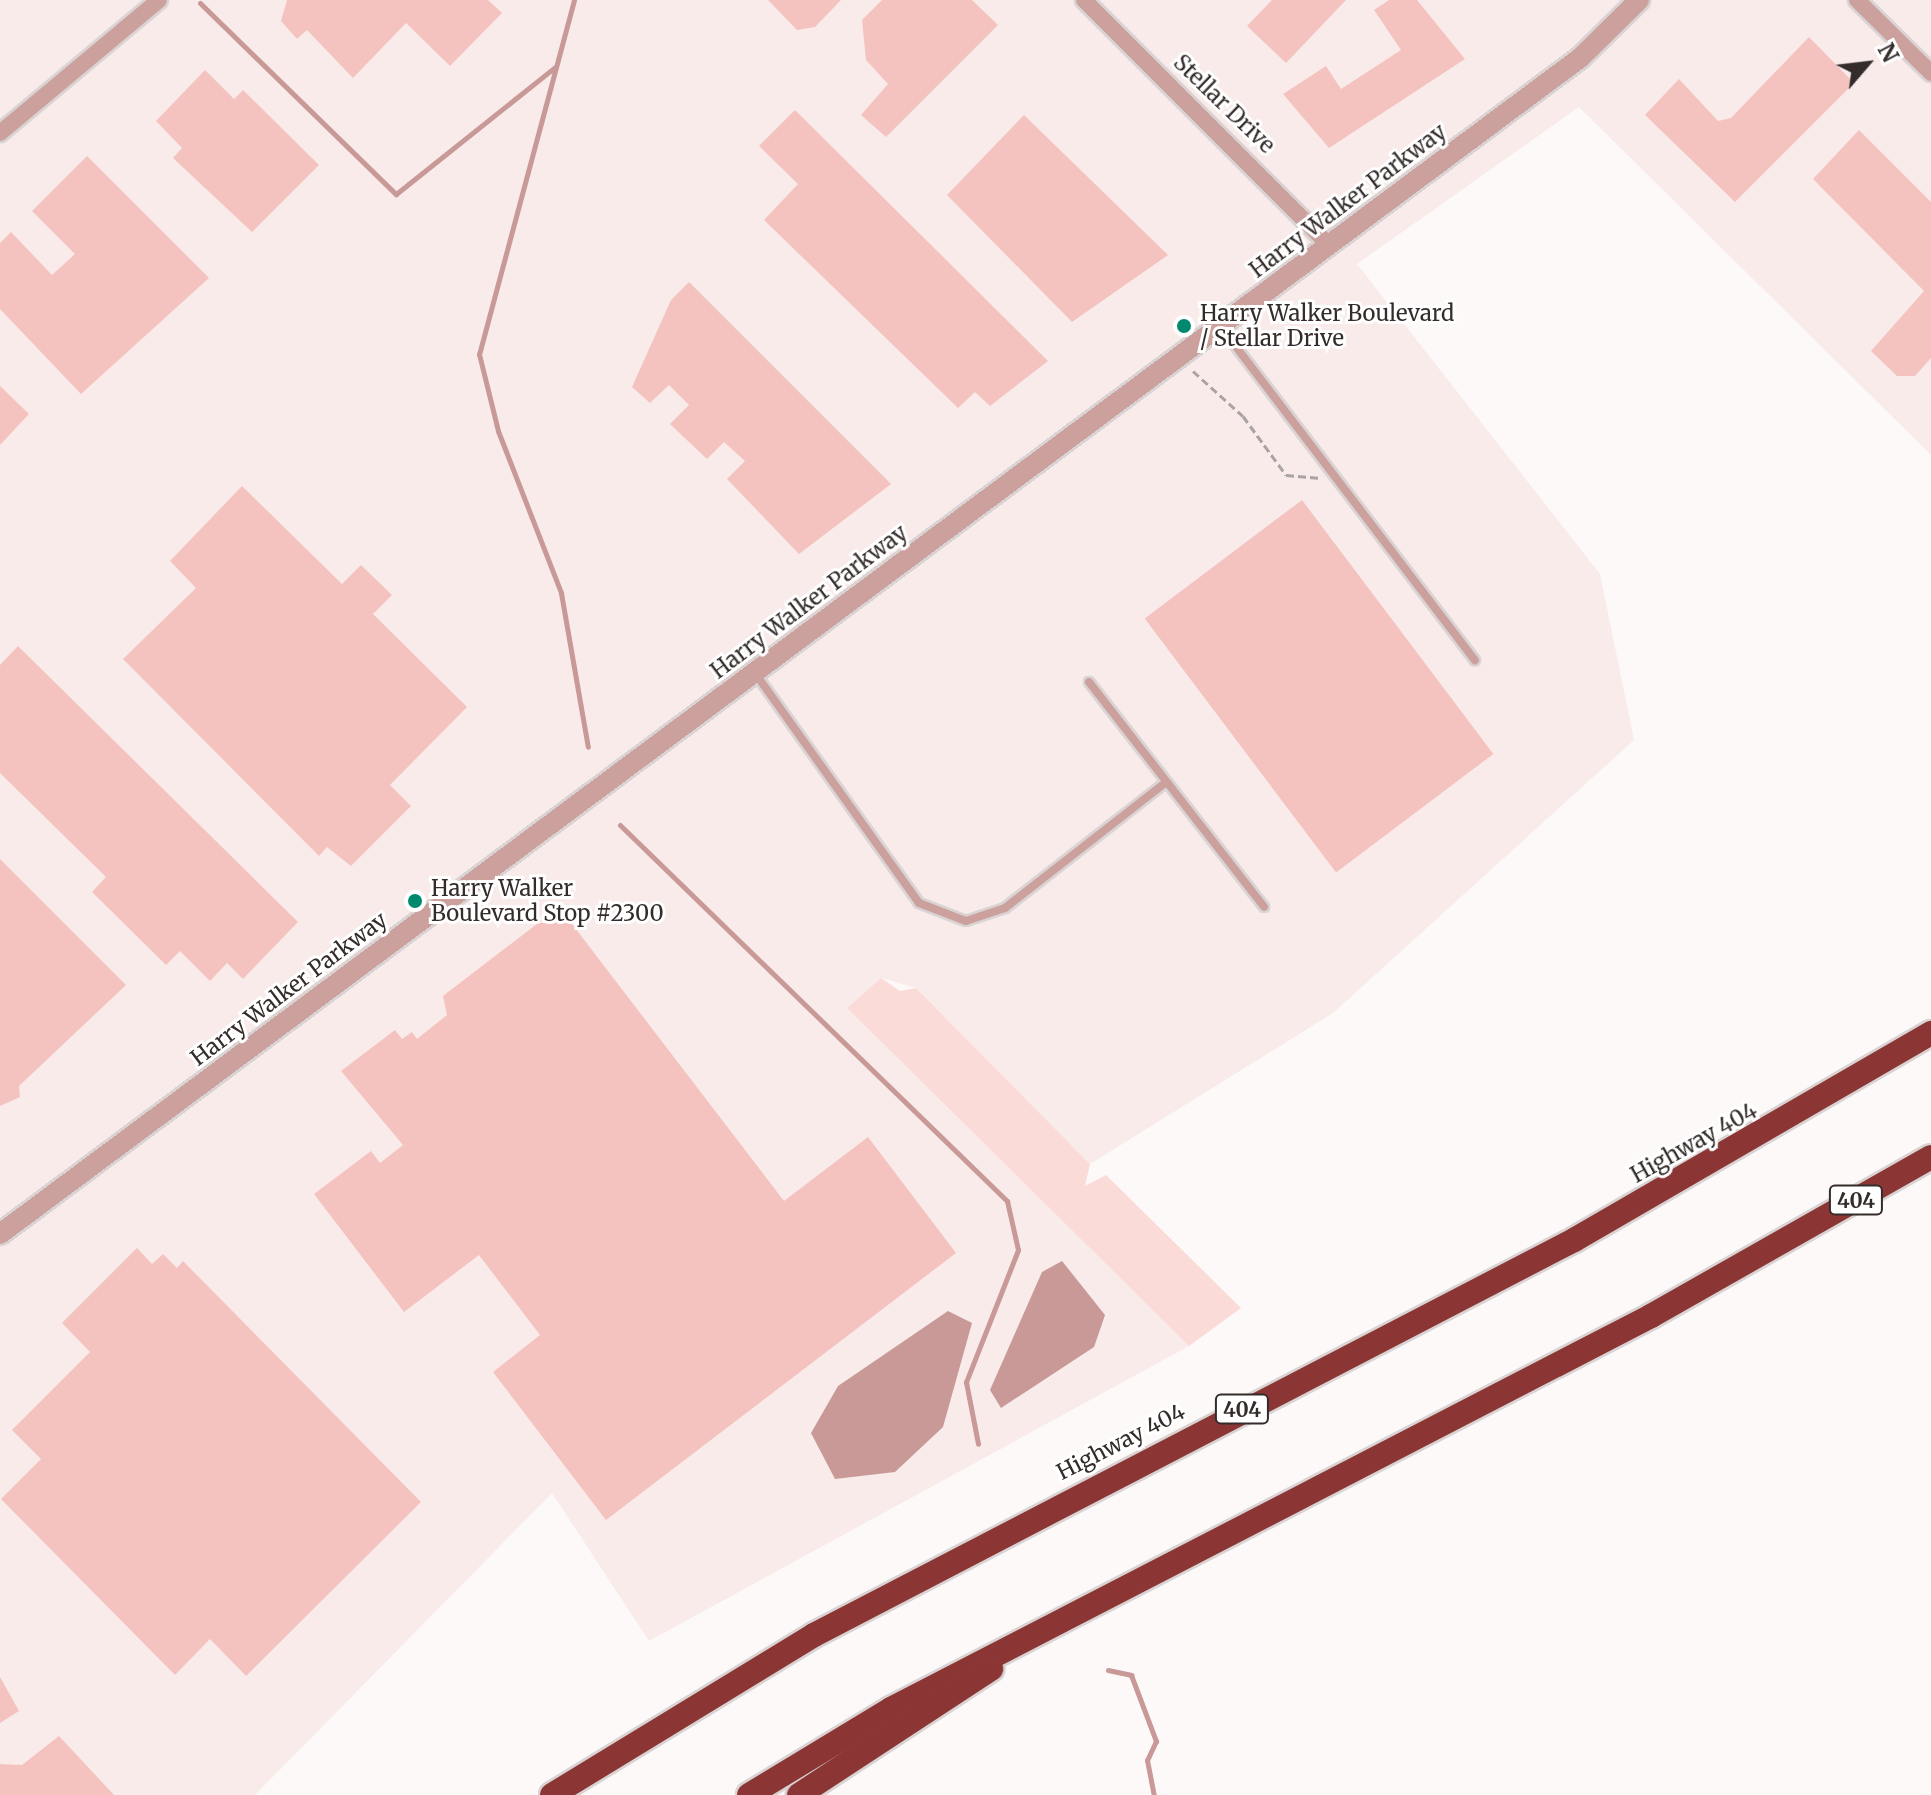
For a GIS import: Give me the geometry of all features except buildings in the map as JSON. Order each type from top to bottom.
[{"type":"highway","name":"Highway 404","points":[[552,1794],[814,1635],[1574,1240],[1931,1033]]},
{"type":"highway","name":"404","points":[[749,1795],[1022,1643],[1651,1316],[1931,1157]]},
{"type":"highway","points":[[799,1795],[961,1695],[1022,1643]]},
{"type":"street","points":[[0,133],[159,0]]},
{"type":"street","name":"Stellar Drive","points":[[1084,0],[1329,245]]},
{"type":"street","name":"Harry Walker Parkway","points":[[0,1234],[1580,58],[1639,0]]},
{"type":"street","points":[[1857,0],[1931,73]]},
{"type":"lane","points":[[1220,326],[1475,660]]},
{"type":"lane","points":[[754,673],[919,903],[966,921],[1005,908],[1166,782]]},
{"type":"lane","points":[[1089,682],[1264,907]]},
{"type":"path","points":[[1180,356],[1221,404],[1243,416],[1286,475],[1339,480]]},
{"type":"shaded area","points":[[0,0],[1931,0],[1931,455],[1579,107],[1357,264],[1600,574],[1634,740],[1333,1013],[1090,1164],[916,988],[881,978],[847,1008],[1189,1346],[649,1641],[552,1493],[255,1795],[0,1795]]},
{"type":"shaded area","points":[[881,978],[900,991],[916,988],[1090,1164],[1085,1186],[1106,1175],[1241,1308],[1189,1346],[847,1008]]},
{"type":"shaded area","points":[[1062,1261],[1105,1315],[1094,1347],[1001,1408],[990,1390],[1042,1272]]},
{"type":"shaded area","points":[[948,1311],[972,1323],[943,1427],[895,1472],[835,1479],[811,1433],[838,1386]]},
{"type":"waterway","points":[[574,0],[479,354],[498,431],[561,593],[588,747]]},
{"type":"waterway","points":[[200,3],[396,194],[555,67]]},
{"type":"waterway","points":[[620,825],[1007,1201],[1018,1250],[966,1382],[978,1444]]},
{"type":"waterway","points":[[1108,1670],[1131,1675],[1156,1741],[1147,1760],[1154,1795]]},
{"type":"place","name":"Harry Walker Boulevard / Stellar Drive","points":[[1184,326]]},
{"type":"place","name":"Harry Walker Boulevard Stop #2300","points":[[415,901]]}]
